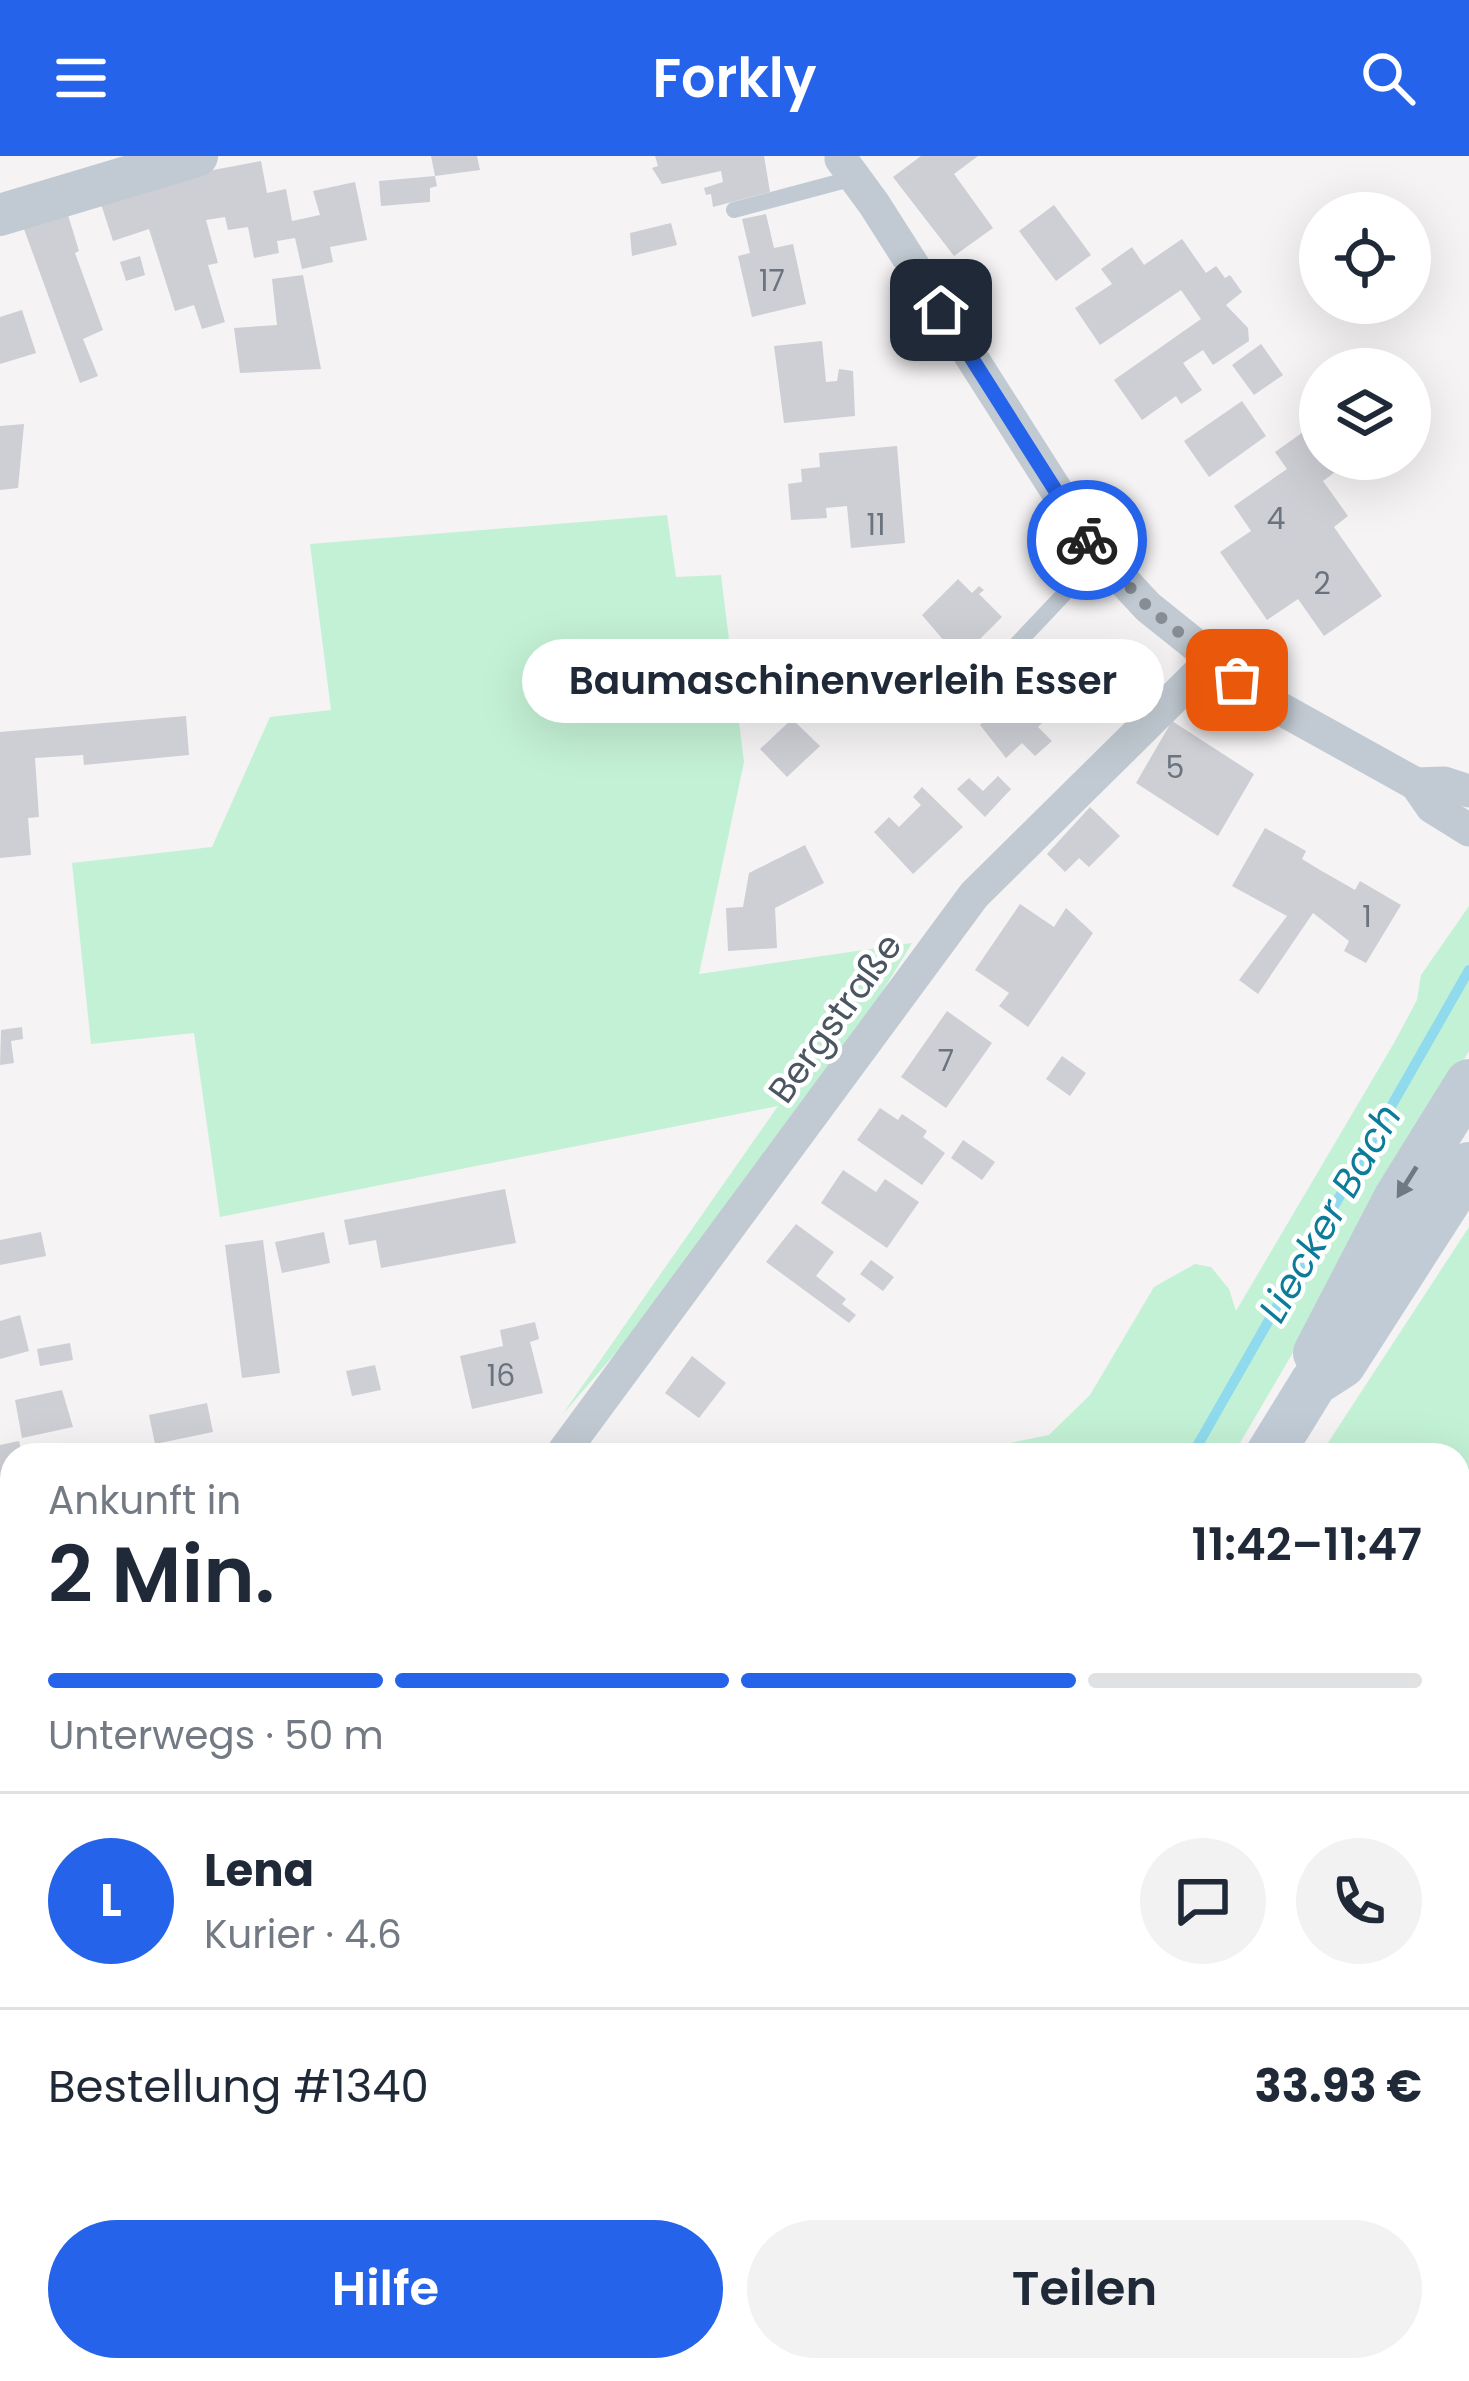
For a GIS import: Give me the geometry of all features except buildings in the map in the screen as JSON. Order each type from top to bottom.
[{"type":"main road","points":[[1314,1382],[1317,1350],[1397,1199],[1469,1083]]},
{"type":"main road","points":[[1276,1443],[1314,1382],[1342,1364],[1469,1166]]},
{"type":"street","points":[[0,215],[197,156]]},
{"type":"street","points":[[848,168],[1100,556],[1148,607],[1211,661],[1263,699],[1416,784],[1432,807],[1469,830]]},
{"type":"street","name":"Bergstraße","points":[[570,1443],[974,895],[1211,661]]},
{"type":"street","points":[[1416,784],[1444,783],[1469,791]]},
{"type":"lane","points":[[734,210],[848,168]]},
{"type":"lane","points":[[1015,646],[1100,556]]},
{"type":"green space","points":[[667,515],[676,577],[721,575],[744,762],[699,974],[912,943],[800,1127],[690,1267],[562,1415],[778,1106],[220,1217],[194,1033],[91,1044],[72,863],[212,847],[270,717],[331,710],[310,544]]},
{"type":"green space","points":[[1469,906],[1469,1051],[1240,1443],[1010,1443],[1049,1435],[1090,1395],[1154,1287],[1195,1264],[1211,1267],[1229,1289],[1236,1311],[1394,1043],[1417,1000],[1421,975]]},
{"type":"green space","points":[[1469,1227],[1469,1443],[1328,1443]]},
{"type":"waterway","name":"Liecker Bach","points":[[1199,1443],[1469,970]]},
{"type":"way so far","points":[[1087,540],[1148,607],[1237,680]]},
{"type":"place","name":"Baumaschinenverleih Esser","points":[[1237,680]]},
{"type":"route","points":[[941,310],[1087,540]]}]
